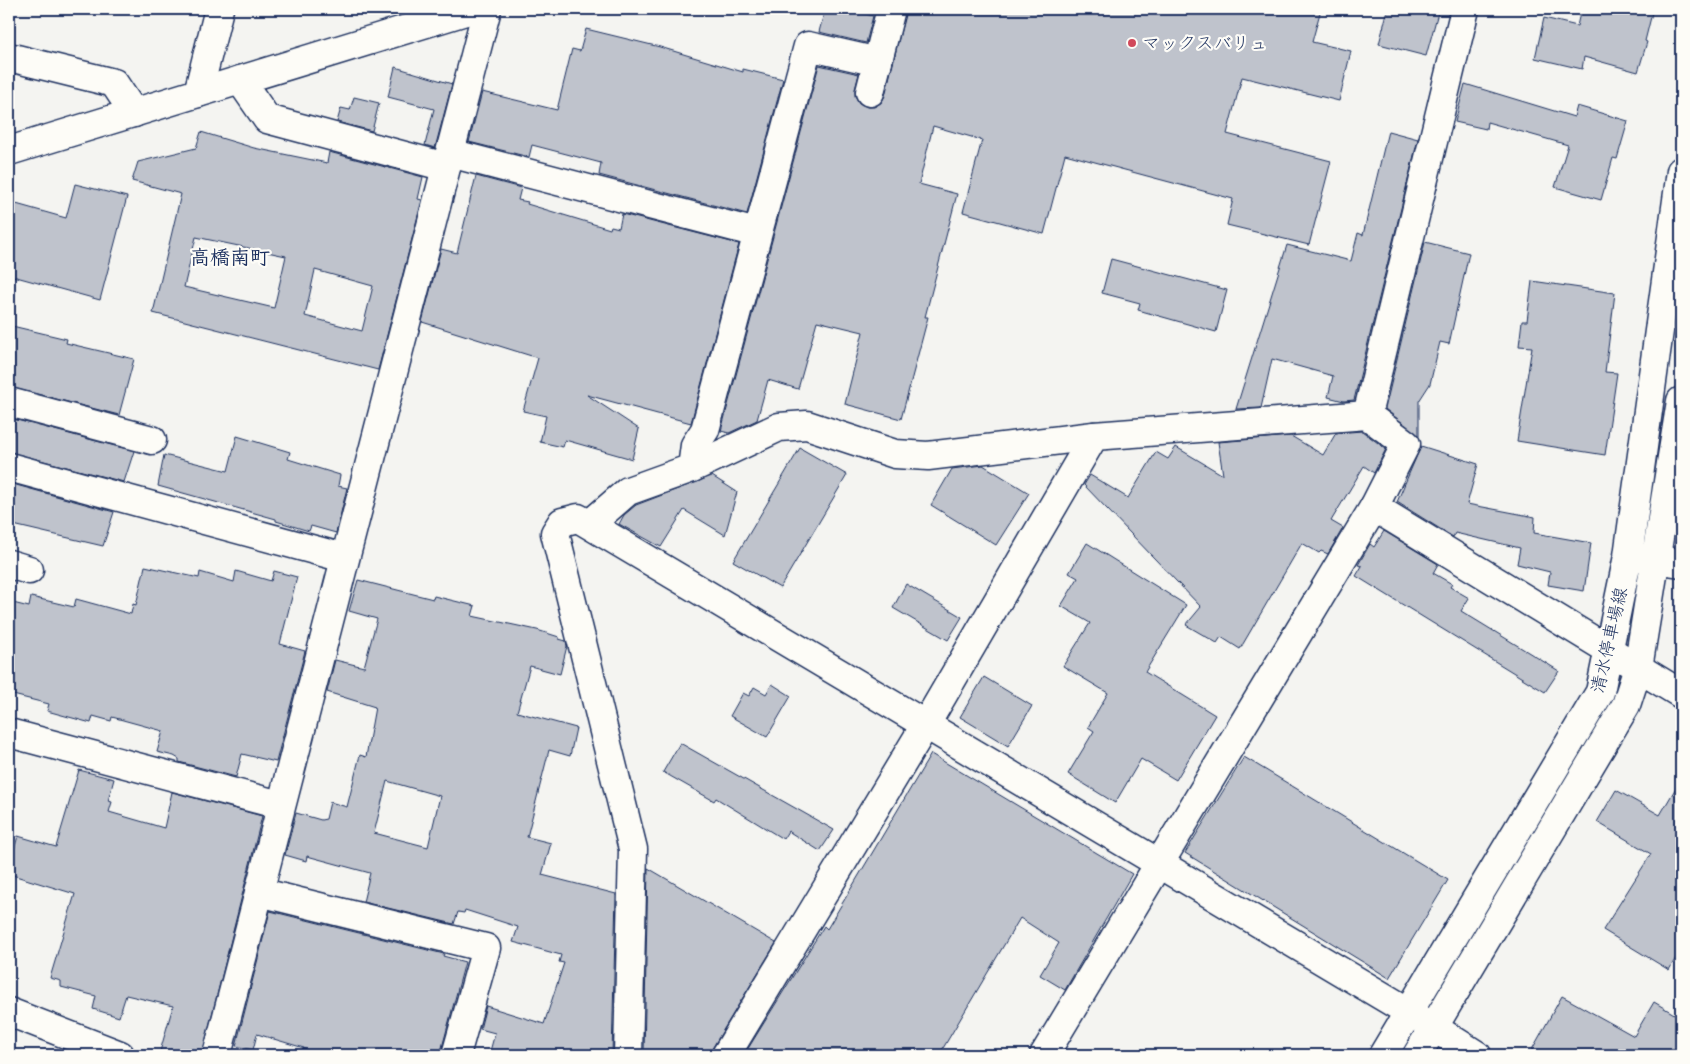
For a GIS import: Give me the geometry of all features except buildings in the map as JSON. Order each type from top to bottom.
[{"type":"street","points":[[198,93],[219,9]]},
{"type":"street","points":[[9,152],[472,9]]},
{"type":"street","points":[[217,1055],[487,9]]},
{"type":"street","points":[[870,92],[891,9]]},
{"type":"street","points":[[1367,415],[1465,9]]},
{"type":"street","points":[[692,468],[694,445],[704,430],[808,46],[878,62]]},
{"type":"street","points":[[9,57],[114,83],[134,113]]},
{"type":"street","points":[[240,80],[267,120],[448,160],[757,234]]},
{"type":"street","name":"清水停車場線","points":[[1383,1055],[1600,692],[1628,556],[1681,171]]},
{"type":"street","name":"清水停車場線","points":[[1417,1055],[1626,705],[1669,561],[1681,401]]},
{"type":"street","points":[[9,402],[152,440]]},
{"type":"street","points":[[590,524],[628,491],[692,468],[779,427],[807,424],[895,454],[928,456],[1094,436],[1367,415],[1406,444],[1374,506],[1044,1055]]},
{"type":"street","points":[[726,1055],[926,724],[1094,436]]},
{"type":"street","points":[[9,468],[344,558]]},
{"type":"street","points":[[1374,506],[1681,694]]},
{"type":"street","points":[[628,1055],[633,849],[555,533],[562,522],[578,518],[1409,1012],[1433,1029],[1477,1055]]},
{"type":"street","points":[[1628,556],[1669,561]]},
{"type":"street","points":[[9,733],[280,805]]},
{"type":"street","points":[[259,892],[486,948],[456,1055]]},
{"type":"street","points":[[9,1012],[120,1055]]},
{"type":"place","name":"マックスバリュ","points":[[1132,43]]},
{"type":"district","name":"高橋南町","points":[[230,257]]}]
